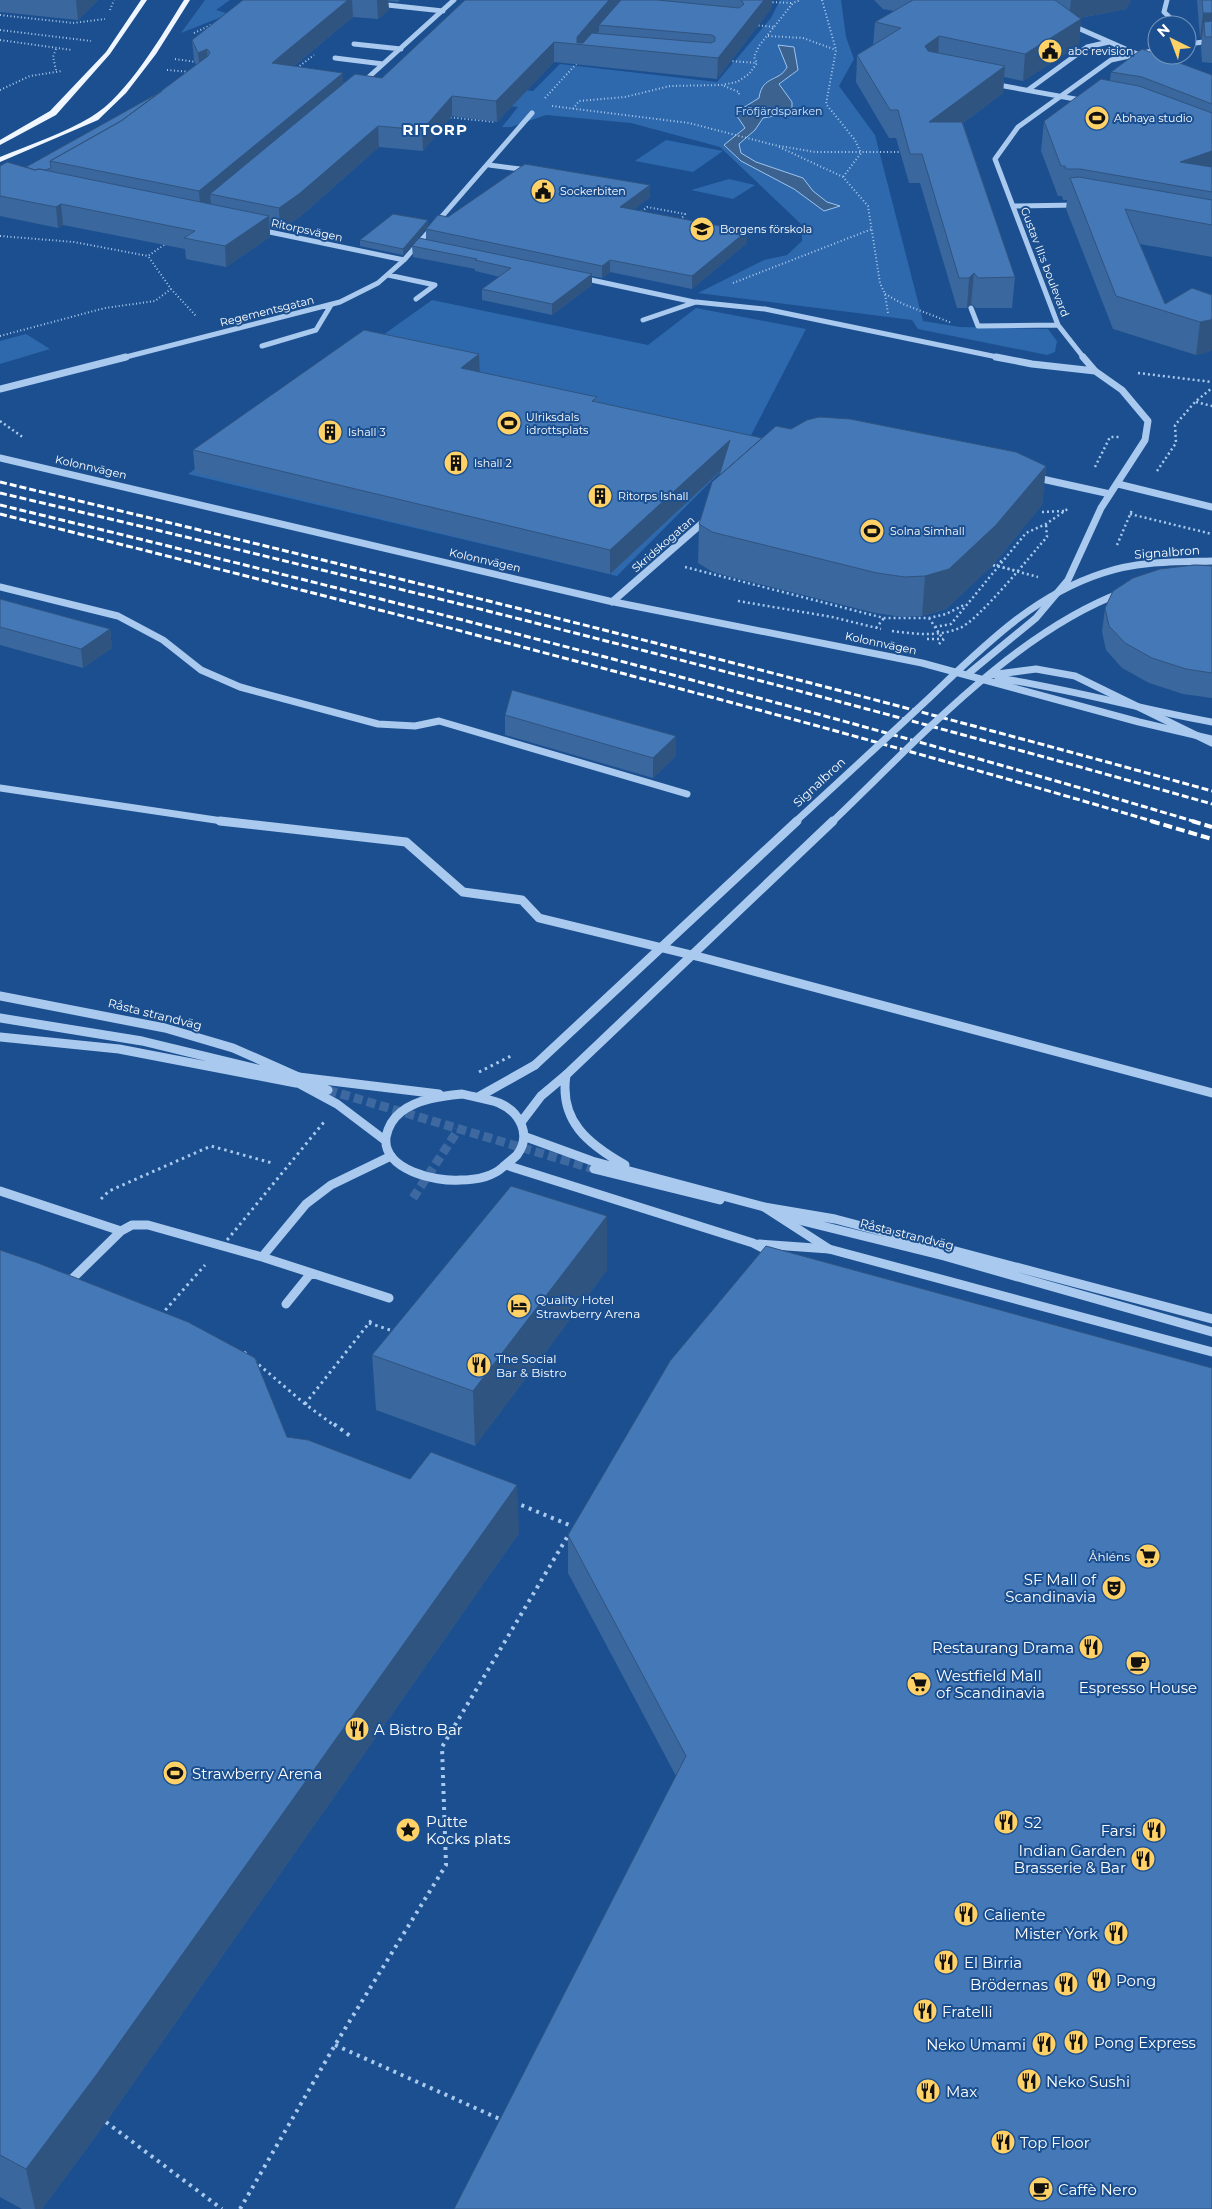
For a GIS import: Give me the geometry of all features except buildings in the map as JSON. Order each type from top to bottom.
[{"type":"main road","points":[[0,143],[53,113],[108,53],[144,0]]},
{"type":"main road","points":[[0,160],[95,118],[124,92],[153,54],[187,0]]},
{"type":"street","points":[[356,88],[454,0]]},
{"type":"street","points":[[1167,0],[1164,12],[1167,15]]},
{"type":"street","points":[[376,4],[442,11]]},
{"type":"street","points":[[1062,23],[1137,54]]},
{"type":"street","points":[[1197,42],[1212,41]]},
{"type":"street","points":[[1028,90],[1087,47],[1109,42]]},
{"type":"street","points":[[354,44],[401,49]]},
{"type":"street","name":"Gustav III:s boulevard","points":[[968,674],[1036,618],[1059,593],[1076,566],[1090,531],[1110,494],[1145,440],[1148,421],[1122,390],[1095,371],[1058,325],[995,159],[1018,127],[1111,60],[1147,52]]},
{"type":"street","points":[[335,58],[384,64]]},
{"type":"street","points":[[982,85],[1010,90],[1020,84],[988,77]]},
{"type":"street","points":[[990,83],[1093,103]]},
{"type":"street","name":"Regementsgatan","points":[[0,390],[330,305],[378,284],[404,260],[532,114]]},
{"type":"street","points":[[489,165],[532,171]]},
{"type":"street","name":"Gustav III:s boulevard","points":[[1013,206],[1086,206]]},
{"type":"street","name":"Ritorpsvägen","points":[[250,228],[404,260]]},
{"type":"street","points":[[418,244],[427,246]]},
{"type":"street","points":[[388,275],[435,285],[416,299]]},
{"type":"street","points":[[575,277],[696,302],[765,309],[1032,364],[1095,371]]},
{"type":"street","points":[[643,320],[696,302]]},
{"type":"street","points":[[262,346],[316,330],[330,305]]},
{"type":"street","points":[[971,308],[978,326],[1058,325]]},
{"type":"street","name":"Kolonnvägen","points":[[0,458],[612,602],[812,640],[968,674],[1112,716],[1180,733],[1212,737]]},
{"type":"street","points":[[1028,476],[1110,494]]},
{"type":"street","points":[[1118,484],[1212,507]]},
{"type":"street","name":"Skridskogatan","points":[[612,602],[710,515]]},
{"type":"street","name":"Signalbron","points":[[480,1096],[534,1065],[1006,626],[1060,591],[1089,578],[1121,568],[1169,562],[1212,561]]},
{"type":"street","points":[[0,587],[118,616],[163,640],[201,670],[240,687],[378,724],[415,726],[439,721],[687,794]]},
{"type":"street","points":[[522,1121],[541,1096],[566,1075],[987,676],[1069,617],[1111,595],[1134,589]]},
{"type":"street","points":[[987,676],[1027,669],[1052,670],[1078,676],[1112,692],[1177,728],[1212,743]]},
{"type":"street","name":"Kolonnvägen","points":[[968,674],[1051,686],[1157,712],[1212,722]]},
{"type":"street","points":[[0,788],[254,826],[406,842],[463,892],[522,900],[539,918],[704,958],[1212,1092]]},
{"type":"street","name":"Råsta strandväg","points":[[0,996],[165,1028],[233,1048],[328,1090],[119,1050],[0,1037]]},
{"type":"street","points":[[0,1018],[138,1039],[222,1058],[282,1075],[444,1095],[480,1096],[498,1102],[512,1110],[522,1121],[526,1137],[521,1152],[509,1166],[490,1175],[468,1180],[444,1181],[416,1174],[404,1168],[391,1156],[386,1141],[390,1126],[402,1112],[420,1101],[444,1095]]},
{"type":"street","points":[[282,1075],[337,1104],[386,1141]]},
{"type":"street","points":[[566,1075],[566,1104],[569,1117],[582,1135],[602,1151],[636,1171]]},
{"type":"street","points":[[526,1137],[592,1161],[636,1171]]},
{"type":"street","points":[[262,1257],[306,1204],[331,1185],[391,1156]]},
{"type":"street","points":[[509,1166],[752,1243],[785,1259]]},
{"type":"street","name":"Råsta strandväg","points":[[594,1169],[944,1256],[1212,1332]]},
{"type":"street","name":"Råsta strandväg","points":[[636,1171],[764,1207],[835,1218],[1212,1319]]},
{"type":"street","points":[[0,1191],[121,1231]]},
{"type":"street","points":[[764,1207],[829,1249]]},
{"type":"street","points":[[53,1274],[71,1280],[121,1231],[132,1225],[148,1225],[219,1249],[262,1257],[389,1298]]},
{"type":"street","points":[[752,1243],[829,1249],[1212,1352]]},
{"type":"street","points":[[286,1304],[311,1273]]},
{"type":"path","points":[[757,63],[754,57],[759,46],[793,4],[800,0]]},
{"type":"path","points":[[822,0],[836,50],[826,104],[855,140],[861,154]]},
{"type":"path","points":[[764,2],[793,4]]},
{"type":"path","points":[[0,15],[73,23],[108,19]]},
{"type":"path","points":[[748,24],[775,27]]},
{"type":"path","points":[[0,30],[95,41]]},
{"type":"path","points":[[767,36],[796,35],[812,39],[836,50]]},
{"type":"path","points":[[0,40],[72,50]]},
{"type":"path","points":[[56,49],[53,57],[57,70]]},
{"type":"path","points":[[310,50],[318,51]]},
{"type":"path","points":[[172,59],[202,62]]},
{"type":"path","points":[[532,114],[580,60]]},
{"type":"path","points":[[729,61],[757,63]]},
{"type":"path","points":[[572,108],[579,101],[625,97],[670,86],[721,85],[736,82],[749,74],[757,63]]},
{"type":"path","points":[[0,90],[7,85],[57,70],[63,71]]},
{"type":"path","points":[[165,70],[198,72]]},
{"type":"path","points":[[721,85],[738,92],[739,96]]},
{"type":"path","points":[[444,117],[522,125]]},
{"type":"path","points":[[720,130],[774,145],[815,152],[861,154],[908,152]]},
{"type":"path","points":[[774,145],[843,177],[868,206],[880,283],[885,294],[889,320],[898,337]]},
{"type":"path","points":[[843,177],[861,154]]},
{"type":"path","points":[[639,214],[646,207],[685,214],[681,219],[689,221]]},
{"type":"path","points":[[732,283],[872,229]]},
{"type":"path","points":[[0,236],[43,237],[97,244],[148,256],[171,289],[202,322],[220,333]]},
{"type":"path","points":[[148,256],[171,240]]},
{"type":"path","points":[[0,336],[105,308],[155,301],[171,289]]},
{"type":"path","points":[[885,294],[903,304],[952,323],[978,326]]},
{"type":"path","points":[[1137,373],[1212,382]]},
{"type":"path","points":[[1154,474],[1176,443],[1175,425],[1195,402],[1212,388]]},
{"type":"path","points":[[1195,402],[1212,406]]},
{"type":"path","points":[[1042,512],[1066,510]]},
{"type":"path","points":[[1130,514],[1212,534]]},
{"type":"path","points":[[890,631],[922,634],[950,632],[970,623],[1047,537],[1046,524],[1026,533],[951,624],[935,627]]},
{"type":"path","points":[[1117,552],[1123,527]]},
{"type":"path","points":[[998,566],[1002,560]]},
{"type":"path","points":[[660,561],[884,618],[929,618],[946,614],[968,603]]},
{"type":"path","points":[[993,565],[1018,571]]},
{"type":"path","points":[[998,566],[1039,577]]},
{"type":"path","points":[[737,601],[832,617],[883,630]]},
{"type":"path","points":[[872,632],[884,618]]},
{"type":"path","points":[[929,618],[944,639]]},
{"type":"path","points":[[950,632],[959,637]]},
{"type":"path","points":[[109,1191],[211,1146],[272,1163]]},
{"type":"path","points":[[157,1319],[210,1260]]},
{"type":"path","points":[[305,1404],[389,1298]]},
{"type":"path","points":[[369,1323],[404,1334]]},
{"type":"path","points":[[240,1351],[249,1354],[305,1404],[353,1438]]},
{"type":"path","points":[[240,2209],[335,2045],[446,1865],[442,1747],[574,1526],[512,1501]]},
{"type":"path","points":[[335,2045],[507,2122]]},
{"type":"path","points":[[106,2122],[222,2209]]},
{"type":"green space","points":[[205,0],[230,0],[216,10],[229,14],[181,33]]},
{"type":"green space","name":"Fröfjärdsparken","points":[[780,0],[841,0],[846,37],[854,59],[839,86],[875,135],[923,321],[960,327],[1048,329],[1057,341],[1055,352],[1047,355],[918,329],[912,320],[698,293],[764,260],[787,255],[802,241],[802,225],[720,147],[631,123],[546,115],[511,127],[502,127],[518,107],[370,91],[387,75],[533,91],[560,64],[717,82],[771,18]]},
{"type":"green space","points":[[666,140],[723,151],[693,172],[635,161]]},
{"type":"green space","points":[[729,179],[755,185],[733,199],[691,190]]},
{"type":"green space","name":"Ulriksdals idrottsplats","points":[[432,300],[648,345],[696,308],[806,329],[745,447],[617,576],[188,474]]},
{"type":"green space","points":[[26,334],[50,349],[0,364],[0,341]]},
{"type":"shaded area","points":[[778,45],[794,47],[798,70],[779,84],[792,102],[792,108],[785,114],[763,118],[755,130],[739,144],[741,153],[756,162],[803,178],[813,191],[827,202],[840,206],[824,211],[794,189],[741,161],[724,145],[745,128],[735,113],[759,98],[767,82],[784,72],[787,67]]},
{"type":"tunnel","points":[[328,1090],[594,1169]]},
{"type":"tunnel","points":[[413,1198],[458,1130]]},
{"type":"railway","points":[[0,482],[608,631],[910,709],[1212,791]]},
{"type":"railway","points":[[0,493],[608,641],[911,721],[1212,804]]},
{"type":"railway","points":[[0,505],[450,617],[749,695],[1047,778],[1196,822]]},
{"type":"railway","points":[[0,514],[435,624],[724,700],[1155,822]]},
{"type":"railway","points":[[1151,821],[1212,839]]},
{"type":"railway","points":[[1192,821],[1212,827]]},
{"type":"place","name":"abc revision","points":[[1050,51]]},
{"type":"place","name":"Abhaya studio","points":[[1097,118]]},
{"type":"place","name":"Sockerbiten","points":[[543,191]]},
{"type":"place","name":"Borgens förskola","points":[[702,229]]},
{"type":"place","name":"Ulriksdals idrottsplats","points":[[509,423]]},
{"type":"place","name":"Ishall 3","points":[[330,432]]},
{"type":"place","name":"Ishall 2","points":[[456,463]]},
{"type":"place","name":"Ritorps Ishall","points":[[600,496]]},
{"type":"place","name":"Solna Simhall","points":[[872,531]]},
{"type":"place","name":"Quality Hotel Strawberry Arena","points":[[519,1306]]},
{"type":"place","name":"The Social Bar & Bistro","points":[[479,1365]]},
{"type":"place","name":"Åhléns","points":[[1148,1556]]},
{"type":"place","name":"SF Mall of Scandinavia","points":[[1114,1588]]},
{"type":"place","name":"Restaurang Drama","points":[[1091,1647]]},
{"type":"place","name":"Espresso House","points":[[1138,1663]]},
{"type":"place","name":"Westfield Mall of Scandinavia","points":[[919,1684]]},
{"type":"place","name":"A Bistro Bar","points":[[357,1729]]},
{"type":"place","name":"Strawberry Arena","points":[[175,1773]]},
{"type":"place","name":"S2","points":[[1006,1822]]},
{"type":"place","name":"Putte Kocks plats","points":[[408,1830]]},
{"type":"place","name":"Farsi","points":[[1154,1830]]},
{"type":"place","name":"Indian Garden Brasserie & Bar","points":[[1143,1859]]},
{"type":"place","name":"Caliente","points":[[966,1914]]},
{"type":"place","name":"Mister York","points":[[1116,1933]]},
{"type":"place","name":"El Birria","points":[[946,1962]]},
{"type":"place","name":"Pong","points":[[1099,1980]]},
{"type":"place","name":"Brödernas","points":[[1066,1984]]},
{"type":"place","name":"Fratelli","points":[[925,2011]]},
{"type":"place","name":"Pong Express","points":[[1076,2042]]},
{"type":"place","name":"Neko Umami","points":[[1044,2044]]},
{"type":"place","name":"Neko Sushi","points":[[1029,2081]]},
{"type":"place","name":"Max","points":[[928,2091]]},
{"type":"place","name":"Top Floor","points":[[1003,2142]]},
{"type":"place","name":"Caffè Nero","points":[[1041,2189]]},
{"type":"district","name":"RITORP","points":[[435,129]]}]
